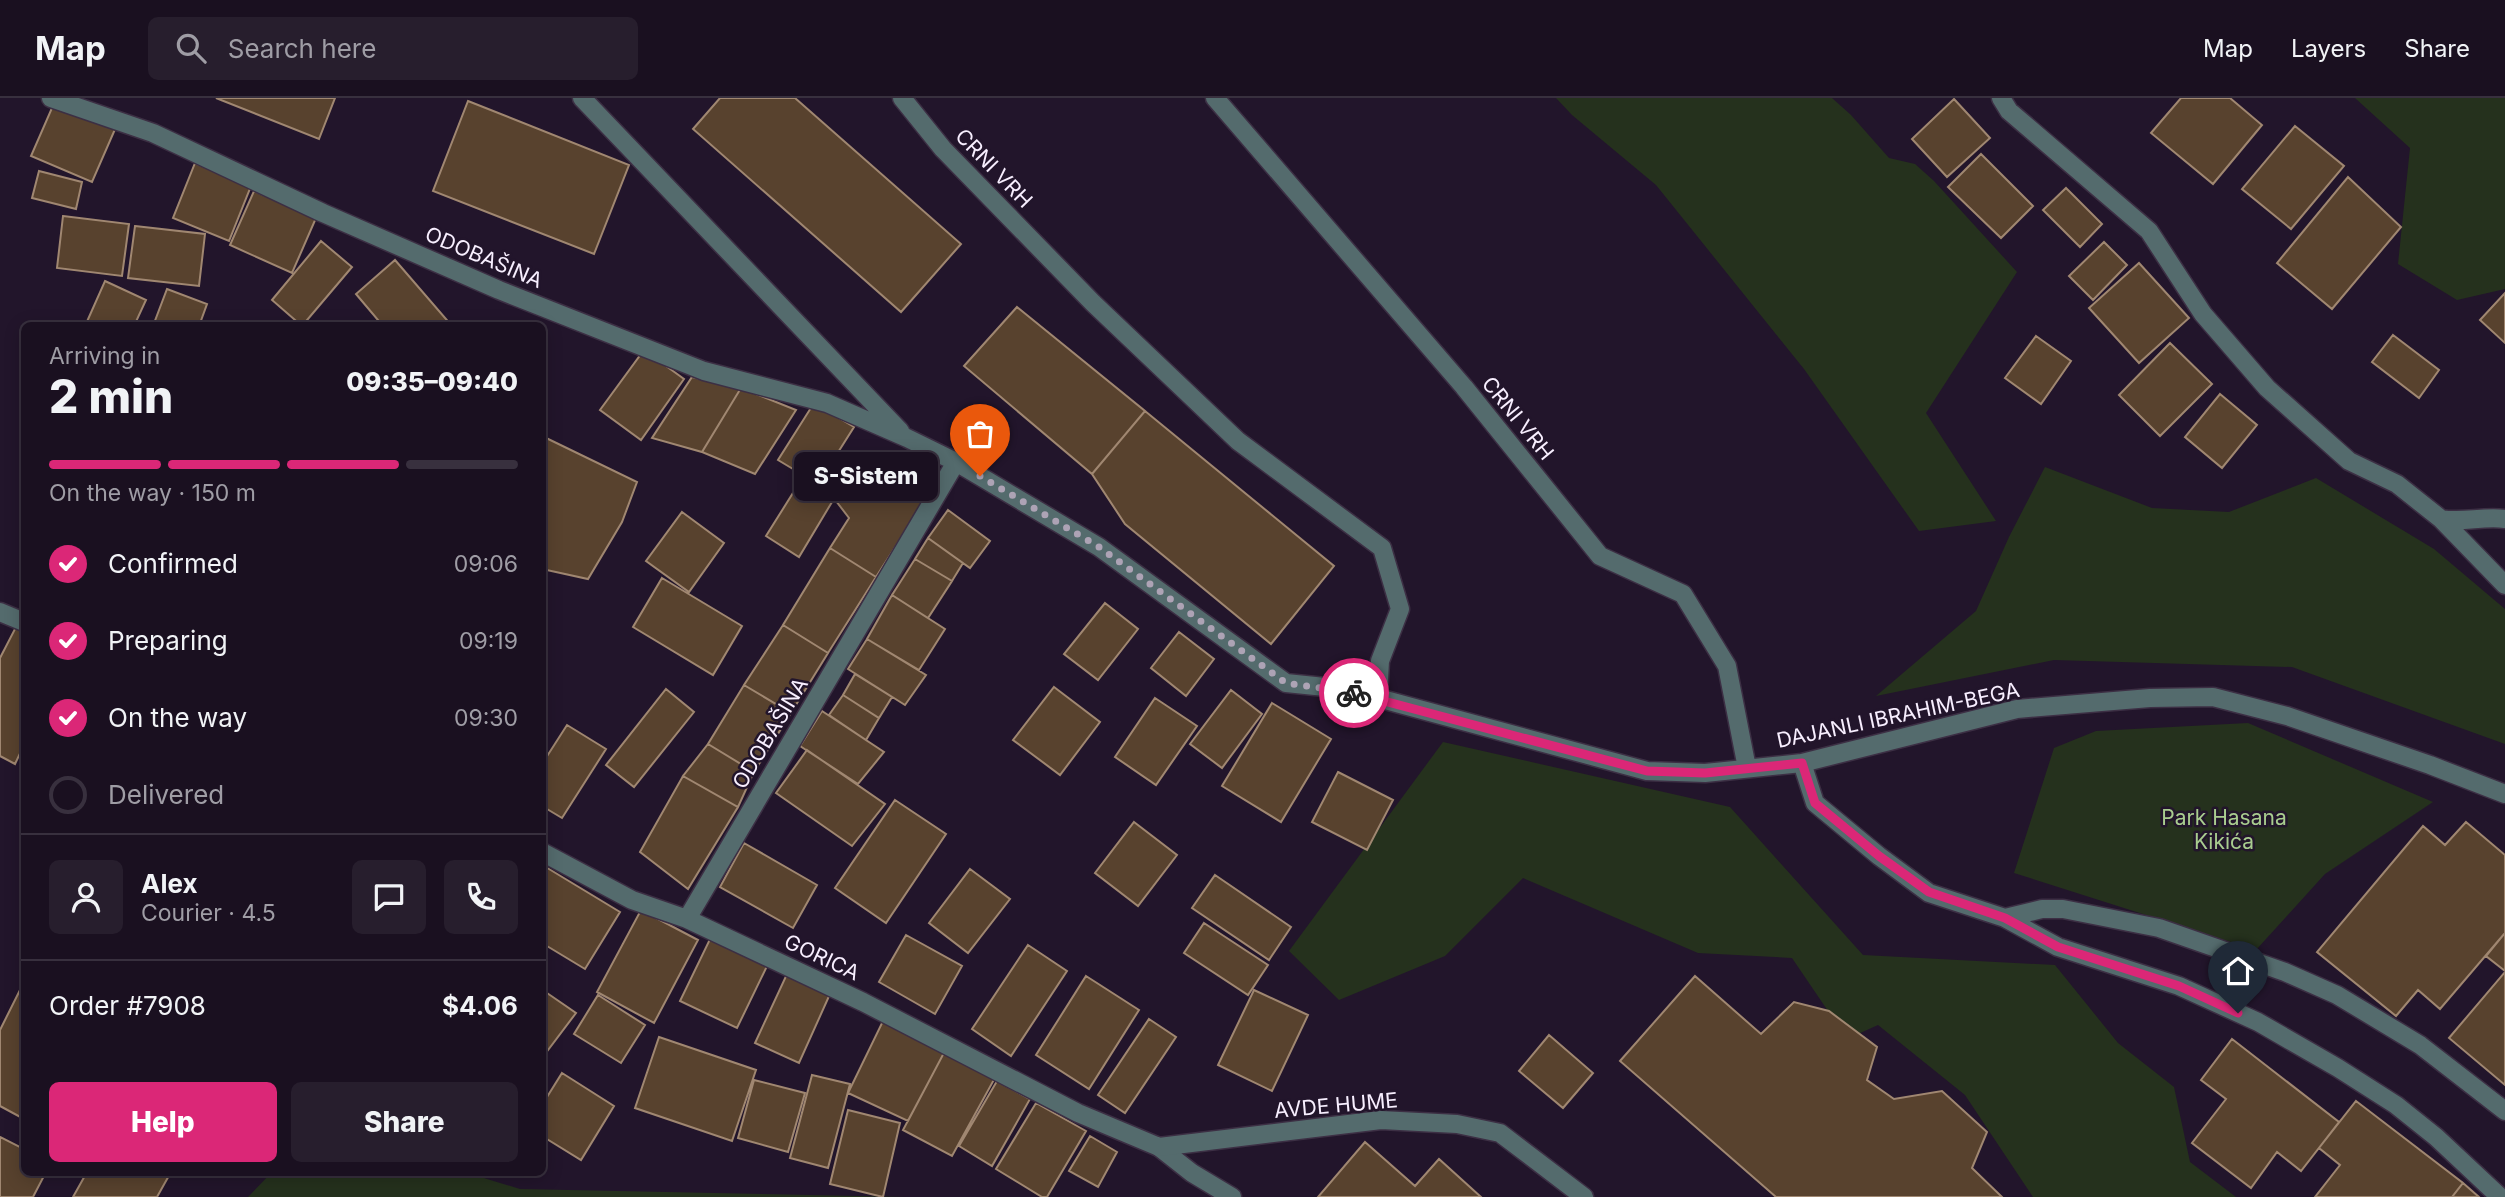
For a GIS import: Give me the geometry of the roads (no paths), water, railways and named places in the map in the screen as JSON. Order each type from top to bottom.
[{"type":"street","name":"ODOBAŠINA","points":[[51,98],[153,133],[499,290],[704,371],[827,403],[907,439],[956,462],[1099,547],[1286,683],[1325,687],[1378,698]]},
{"type":"street","name":"ODOBAŠINA","points":[[583,98],[907,439]]},
{"type":"street","name":"CRNI VRH","points":[[902,98],[943,149],[1083,294],[1238,441],[1382,548],[1399,609],[1380,661],[1378,698]]},
{"type":"street","name":"CRNI VRH","points":[[1215,98],[1464,387],[1600,556],[1683,594],[1727,666],[1747,768]]},
{"type":"street","points":[[2001,98],[2008,111],[2148,230],[2203,314],[2267,388],[2349,461],[2397,484],[2441,519],[2505,585]]},
{"type":"street","name":"ODOBAŠINA","points":[[687,919],[956,462]]},
{"type":"street","points":[[2441,519],[2455,522],[2485,517],[2505,519]]},
{"type":"street","points":[[0,611],[21,621]]},
{"type":"street","name":"DAJANLI IBRAHIM-BEGA","points":[[1378,698],[1647,771],[1705,773],[1802,763],[2017,709],[2150,698],[2213,697],[2287,716],[2505,794]]},
{"type":"street","points":[[1802,763],[1815,803],[1879,856],[1929,892],[2005,918],[2058,947],[2179,986],[2258,1022],[2396,1105],[2436,1137],[2500,1197]]},
{"type":"street","name":"GORICA","points":[[546,854],[632,900],[687,919],[863,1002],[1078,1113]]},
{"type":"street","points":[[2005,918],[2042,909],[2063,909],[2160,928],[2285,972],[2337,995],[2420,1045],[2505,1111]]},
{"type":"street","name":"AVDE HUME","points":[[1078,1113],[1159,1147],[1381,1120],[1457,1124],[1500,1133],[1584,1197]]},
{"type":"street","points":[[1159,1147],[1192,1173],[1232,1197]]},
{"type":"place","name":"S-Sistem","points":[[980,476]]},
{"type":"park label","name":"Park Hasana Kikića","points":[[2224,829]]}]
